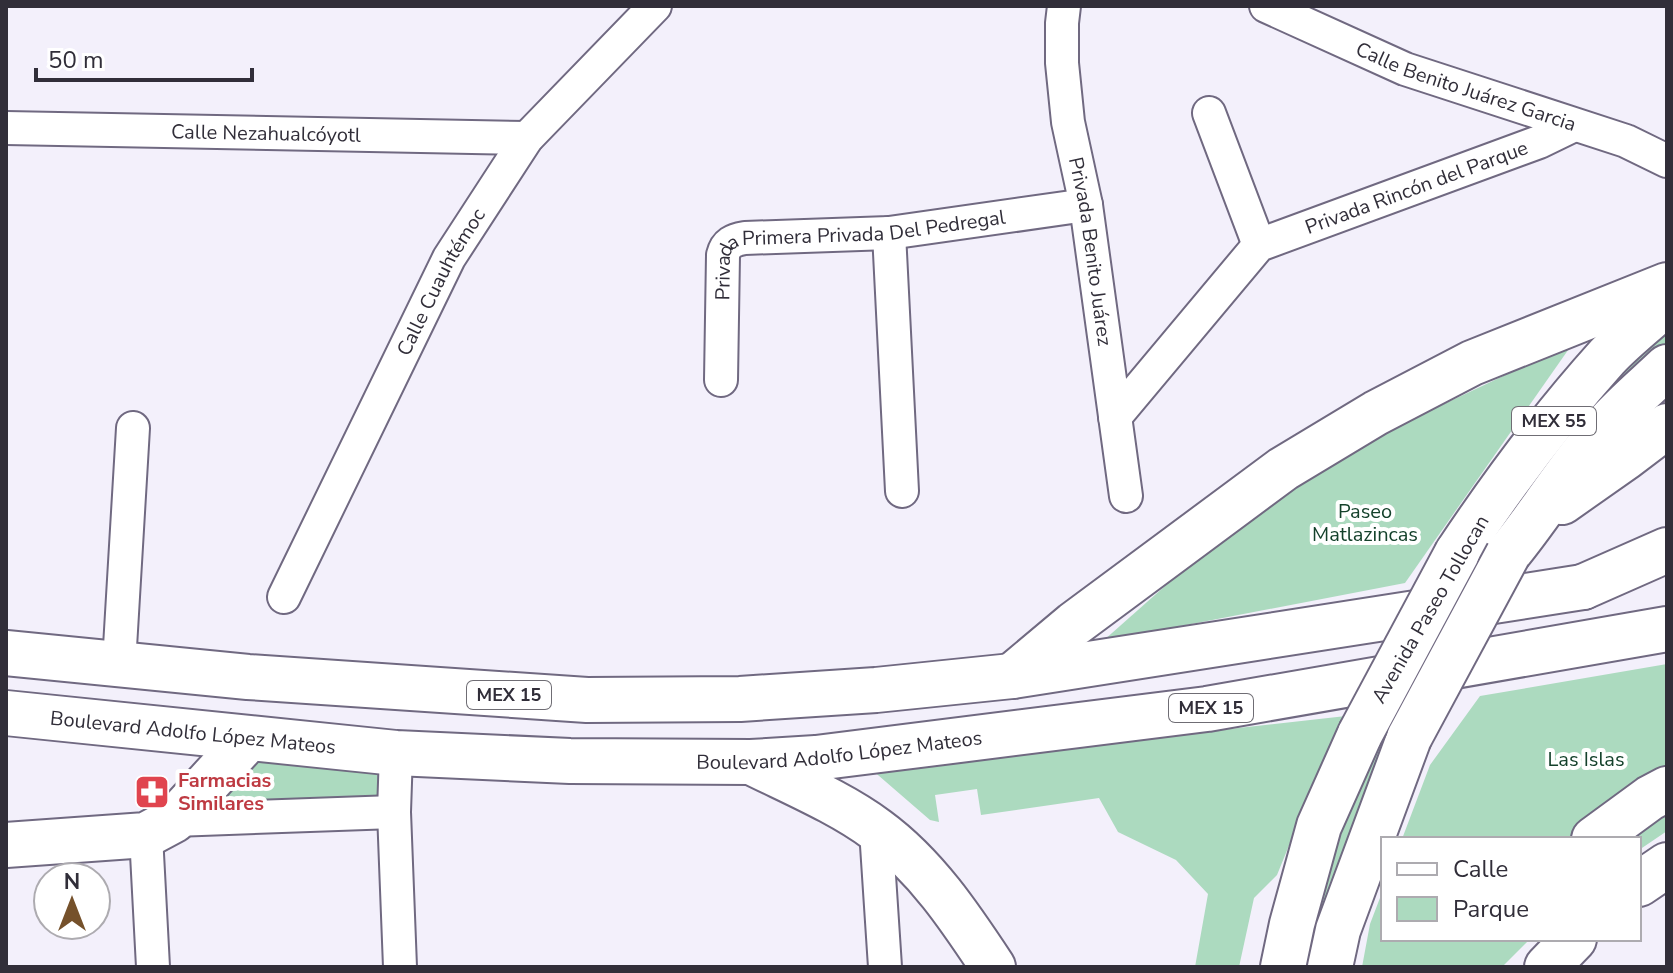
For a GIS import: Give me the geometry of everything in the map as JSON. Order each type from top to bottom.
[{"type":"main road","points":[[1012,676],[1074,624],[1283,469],[1376,413],[1472,363],[1667,285]]},
{"type":"main road","name":"Avenida Paseo Tollocan","points":[[1283,967],[1319,826],[1360,734],[1457,553],[1500,487],[1572,399],[1609,355],[1667,303]]},
{"type":"main road","name":"MEX 55","points":[[1537,519],[1605,426],[1667,367]]},
{"type":"main road","points":[[1537,519],[1667,426]]},
{"type":"main road","name":"Avenida Paseo Tollocan","points":[[1330,967],[1338,930],[1402,756],[1508,554],[1537,519]]},
{"type":"main road","points":[[1583,587],[1667,550]]},
{"type":"main road","name":"MEX 15","points":[[6,653],[263,678],[587,700],[740,699],[876,690],[1012,676],[1667,576]]},
{"type":"main road","name":"Boulevard Adolfo López Mateos","points":[[6,713],[396,753],[570,761],[751,762],[816,758],[1207,709],[1667,629]]},
{"type":"main road","points":[[6,845],[160,827],[248,739]]},
{"type":"main road","points":[[1402,756],[1396,803],[1404,837]]},
{"type":"main road","points":[[751,762],[808,790],[876,830],[918,867],[956,911],[993,967]]},
{"type":"main road","points":[[1597,837],[1667,789]]},
{"type":"main road","points":[[1641,883],[1667,865]]},
{"type":"main road","points":[[1547,967],[1572,941]]},
{"type":"street","name":"Calle Cuauhtémoc","points":[[284,597],[449,258],[527,138],[655,6]]},
{"type":"street","name":"Privada Benito Juárez","points":[[1064,6],[1062,63],[1068,122],[1086,205],[1126,496]]},
{"type":"street","name":"Calle Benito Juárez Garcia","points":[[1266,6],[1405,69],[1626,141],[1667,161]]},
{"type":"street","points":[[1209,113],[1259,245]]},
{"type":"street","name":"Privada Rincón del Parque","points":[[1115,417],[1259,245],[1539,142],[1574,125]]},
{"type":"street","name":"Calle Nezahualcóyotl","points":[[6,128],[527,138]]},
{"type":"street","name":"Privada Primera Privada Del Pedregal","points":[[721,380],[723,255],[731,241],[889,233],[1086,205]]},
{"type":"street","points":[[889,233],[902,491]]},
{"type":"street","points":[[119,664],[133,428]]},
{"type":"street","points":[[396,753],[394,812],[400,967]]},
{"type":"street","points":[[153,967],[160,827],[394,812]]},
{"type":"street","points":[[876,830],[885,967]]},
{"type":"green space","points":[[1667,329],[1667,345],[1590,415],[1317,967],[1297,967],[1367,751],[1451,591],[1593,395]]},
{"type":"green space","name":"Paseo Matlazincas","points":[[1573,343],[1405,583],[1103,641],[1217,540],[1370,439]]},
{"type":"green space","name":"Las Islas","points":[[1667,664],[1667,831],[1641,849],[1641,837],[1403,837],[1430,765],[1480,696]]},
{"type":"green space","points":[[1346,716],[1277,875],[1254,898],[1239,967],[1195,967],[1208,894],[1176,860],[1118,832],[1099,798],[981,815],[977,789],[935,795],[939,822],[930,820],[871,769]]},
{"type":"green space","points":[[257,761],[385,774],[380,802],[216,807]]},
{"type":"green space","points":[[1381,895],[1381,941],[1528,941],[1502,967],[1362,967],[1370,924]]},
{"type":"place","name":"Farmacias Similares","points":[[152,792]]}]
